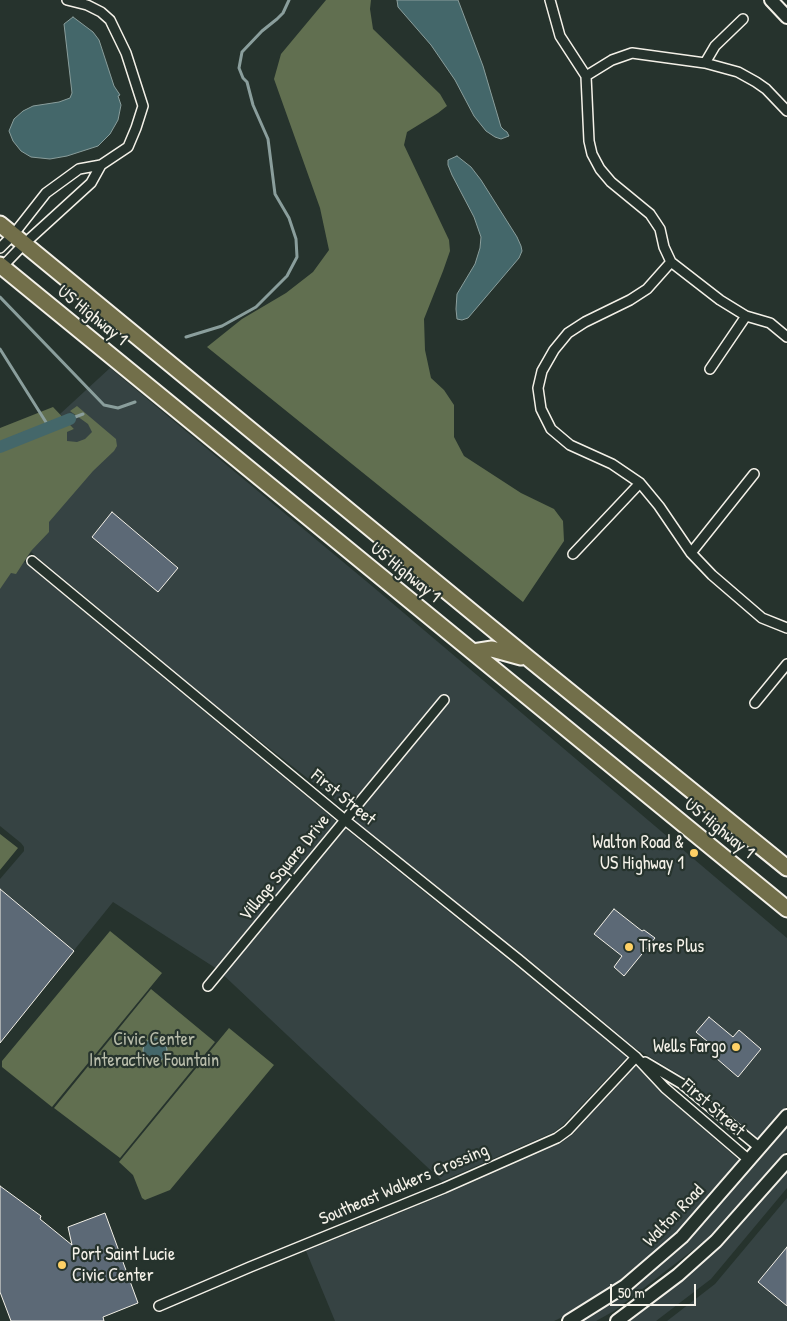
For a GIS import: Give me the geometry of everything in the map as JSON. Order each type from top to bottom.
[{"type":"main road","points":[[771,0],[787,17]]},
{"type":"main road","name":"US Highway 1","points":[[0,224],[528,658],[787,868]]},
{"type":"main road","name":"US Highway 1","points":[[1,266],[787,909]]},
{"type":"main road","points":[[473,652],[492,649],[528,658]]},
{"type":"main road","name":"Walton Road","points":[[569,1321],[625,1286],[682,1237],[787,1116]]},
{"type":"main road","points":[[617,1321],[678,1275],[716,1241],[787,1161]]},
{"type":"street","points":[[1,266],[46,193],[79,169],[101,164],[128,147],[143,106],[126,53],[110,20],[102,12],[87,5],[67,0]]},
{"type":"street","points":[[550,0],[560,36],[586,76],[589,142],[592,154],[600,169],[611,182],[650,214],[660,229],[664,247],[671,262],[720,300],[746,316],[770,323],[787,337]]},
{"type":"street","points":[[705,63],[720,39],[743,19]]},
{"type":"street","points":[[586,76],[612,60],[632,53],[705,63],[738,72],[756,82],[766,89],[787,111]]},
{"type":"street","points":[[0,248],[18,239],[91,183],[101,164]]},
{"type":"street","points":[[671,262],[647,289],[568,333],[554,350],[542,370],[538,388],[541,409],[551,429],[570,445],[612,464],[640,483],[660,506],[691,553],[712,575],[762,618],[787,628]]},
{"type":"street","points":[[710,369],[746,316]]},
{"type":"street","points":[[691,553],[754,474]]},
{"type":"street","points":[[574,554],[640,483]]},
{"type":"street","name":"First Street","points":[[32,561],[345,820],[636,1057],[665,1088],[749,1160]]},
{"type":"street","points":[[755,703],[787,664]]},
{"type":"street","name":"Village Square Drive","points":[[208,986],[444,700]]},
{"type":"street","name":"First Street","points":[[636,1057],[682,1084],[760,1148]]},
{"type":"street","name":"Southeast Walkers Crossing","points":[[159,1306],[444,1188],[557,1138],[568,1130],[636,1057]]},
{"type":"shaded area","points":[[110,368],[372,586],[787,938],[787,1106],[759,1139],[685,1078],[635,1048],[522,954],[355,821],[357,817],[227,715],[31,552],[24,562],[347,830],[627,1057],[563,1125],[554,1132],[442,1181],[217,969],[113,902],[0,1042],[0,879],[24,851],[24,847],[0,826],[0,456],[74,429],[60,414]]},
{"type":"shaded area","points":[[636,1066],[662,1093],[740,1161],[677,1232],[621,1280],[573,1312],[554,1321],[335,1321],[306,1251],[446,1194],[561,1143],[572,1135]]},
{"type":"shaded area","points":[[787,1126],[787,1150],[715,1233],[614,1311],[596,1321],[583,1321],[628,1291],[686,1242]]},
{"type":"shaded area","points":[[787,1171],[787,1188],[711,1279],[656,1321],[628,1321],[682,1281],[720,1246]]},
{"type":"shaded area","points":[[787,1198],[787,1321],[667,1321],[715,1284]]},
{"type":"green space","points":[[326,0],[371,0],[370,9],[373,29],[440,94],[447,106],[407,132],[404,145],[449,240],[450,251],[424,319],[425,350],[431,378],[444,390],[454,405],[454,437],[464,456],[521,493],[554,509],[563,521],[564,541],[523,602],[207,347],[242,319],[286,293],[313,272],[329,250],[320,208],[274,79],[281,54]]},
{"type":"green space","points":[[77,406],[116,439],[117,446],[49,522],[49,532],[31,551],[16,574],[11,573],[0,589],[0,428],[53,407],[74,429],[67,432],[67,441],[77,442],[85,439],[92,432],[88,424],[70,411]]},
{"type":"green space","points":[[0,834],[18,848],[0,870]]},
{"type":"green space","points":[[110,931],[162,973],[52,1107],[2,1067],[2,1061]]},
{"type":"green space","name":"Civic Center Interactive Fountain","points":[[151,989],[215,1042],[120,1158],[54,1108]]},
{"type":"green space","points":[[229,1028],[274,1065],[170,1190],[145,1200],[142,1198],[133,1175],[119,1162]]},
{"type":"water","points":[[397,0],[458,0],[483,66],[501,127],[509,136],[501,139],[486,131],[474,116],[455,80],[431,45],[398,7]]},
{"type":"water","points":[[73,17],[93,32],[99,40],[114,86],[120,95],[118,96],[121,105],[118,120],[110,134],[98,146],[67,156],[50,159],[31,157],[21,151],[13,141],[9,131],[14,119],[23,111],[33,106],[59,102],[70,98],[72,93],[64,24]]},
{"type":"water","points":[[457,156],[471,167],[481,180],[517,237],[522,251],[519,258],[468,318],[462,320],[457,319],[457,294],[475,264],[481,237],[474,217],[448,165],[448,160]]},
{"type":"water","points":[[155,1038],[164,1041],[167,1050],[164,1059],[155,1062],[146,1059],[143,1050],[146,1041]]},
{"type":"building","points":[[112,512],[178,568],[158,592],[92,537]]},
{"type":"building","points":[[0,889],[74,951],[0,1043]]},
{"type":"building","name":"Tires Plus","points":[[614,909],[642,931],[644,930],[655,938],[624,976],[614,967],[622,956],[594,934]]},
{"type":"building","name":"Wells Fargo","points":[[709,1017],[733,1037],[739,1030],[761,1049],[738,1077],[716,1058],[720,1052],[696,1032]]},
{"type":"building","name":"Port Saint Lucie Civic Center","points":[[0,1186],[41,1216],[40,1219],[72,1245],[68,1227],[105,1213],[138,1303],[103,1317],[104,1321],[11,1321],[0,1292]]},
{"type":"building","points":[[787,1247],[787,1306],[758,1282]]},
{"type":"waterway","points":[[186,337],[222,326],[256,307],[287,276],[297,257],[296,239],[289,218],[275,194],[268,139],[253,105],[247,82],[239,68],[242,52],[283,13],[289,0]]},
{"type":"waterway","points":[[0,297],[104,405],[118,408],[135,402]]},
{"type":"waterway","points":[[0,349],[49,427]]},
{"type":"waterway","points":[[70,419],[83,414]]},
{"type":"waterway","points":[[0,447],[70,419]]},
{"type":"place","name":"Walton Road & US Highway 1","points":[[694,853]]},
{"type":"place","name":"Tires Plus","points":[[629,947]]},
{"type":"place","name":"Wells Fargo","points":[[736,1047]]},
{"type":"place","name":"Port Saint Lucie Civic Center","points":[[62,1265]]}]
